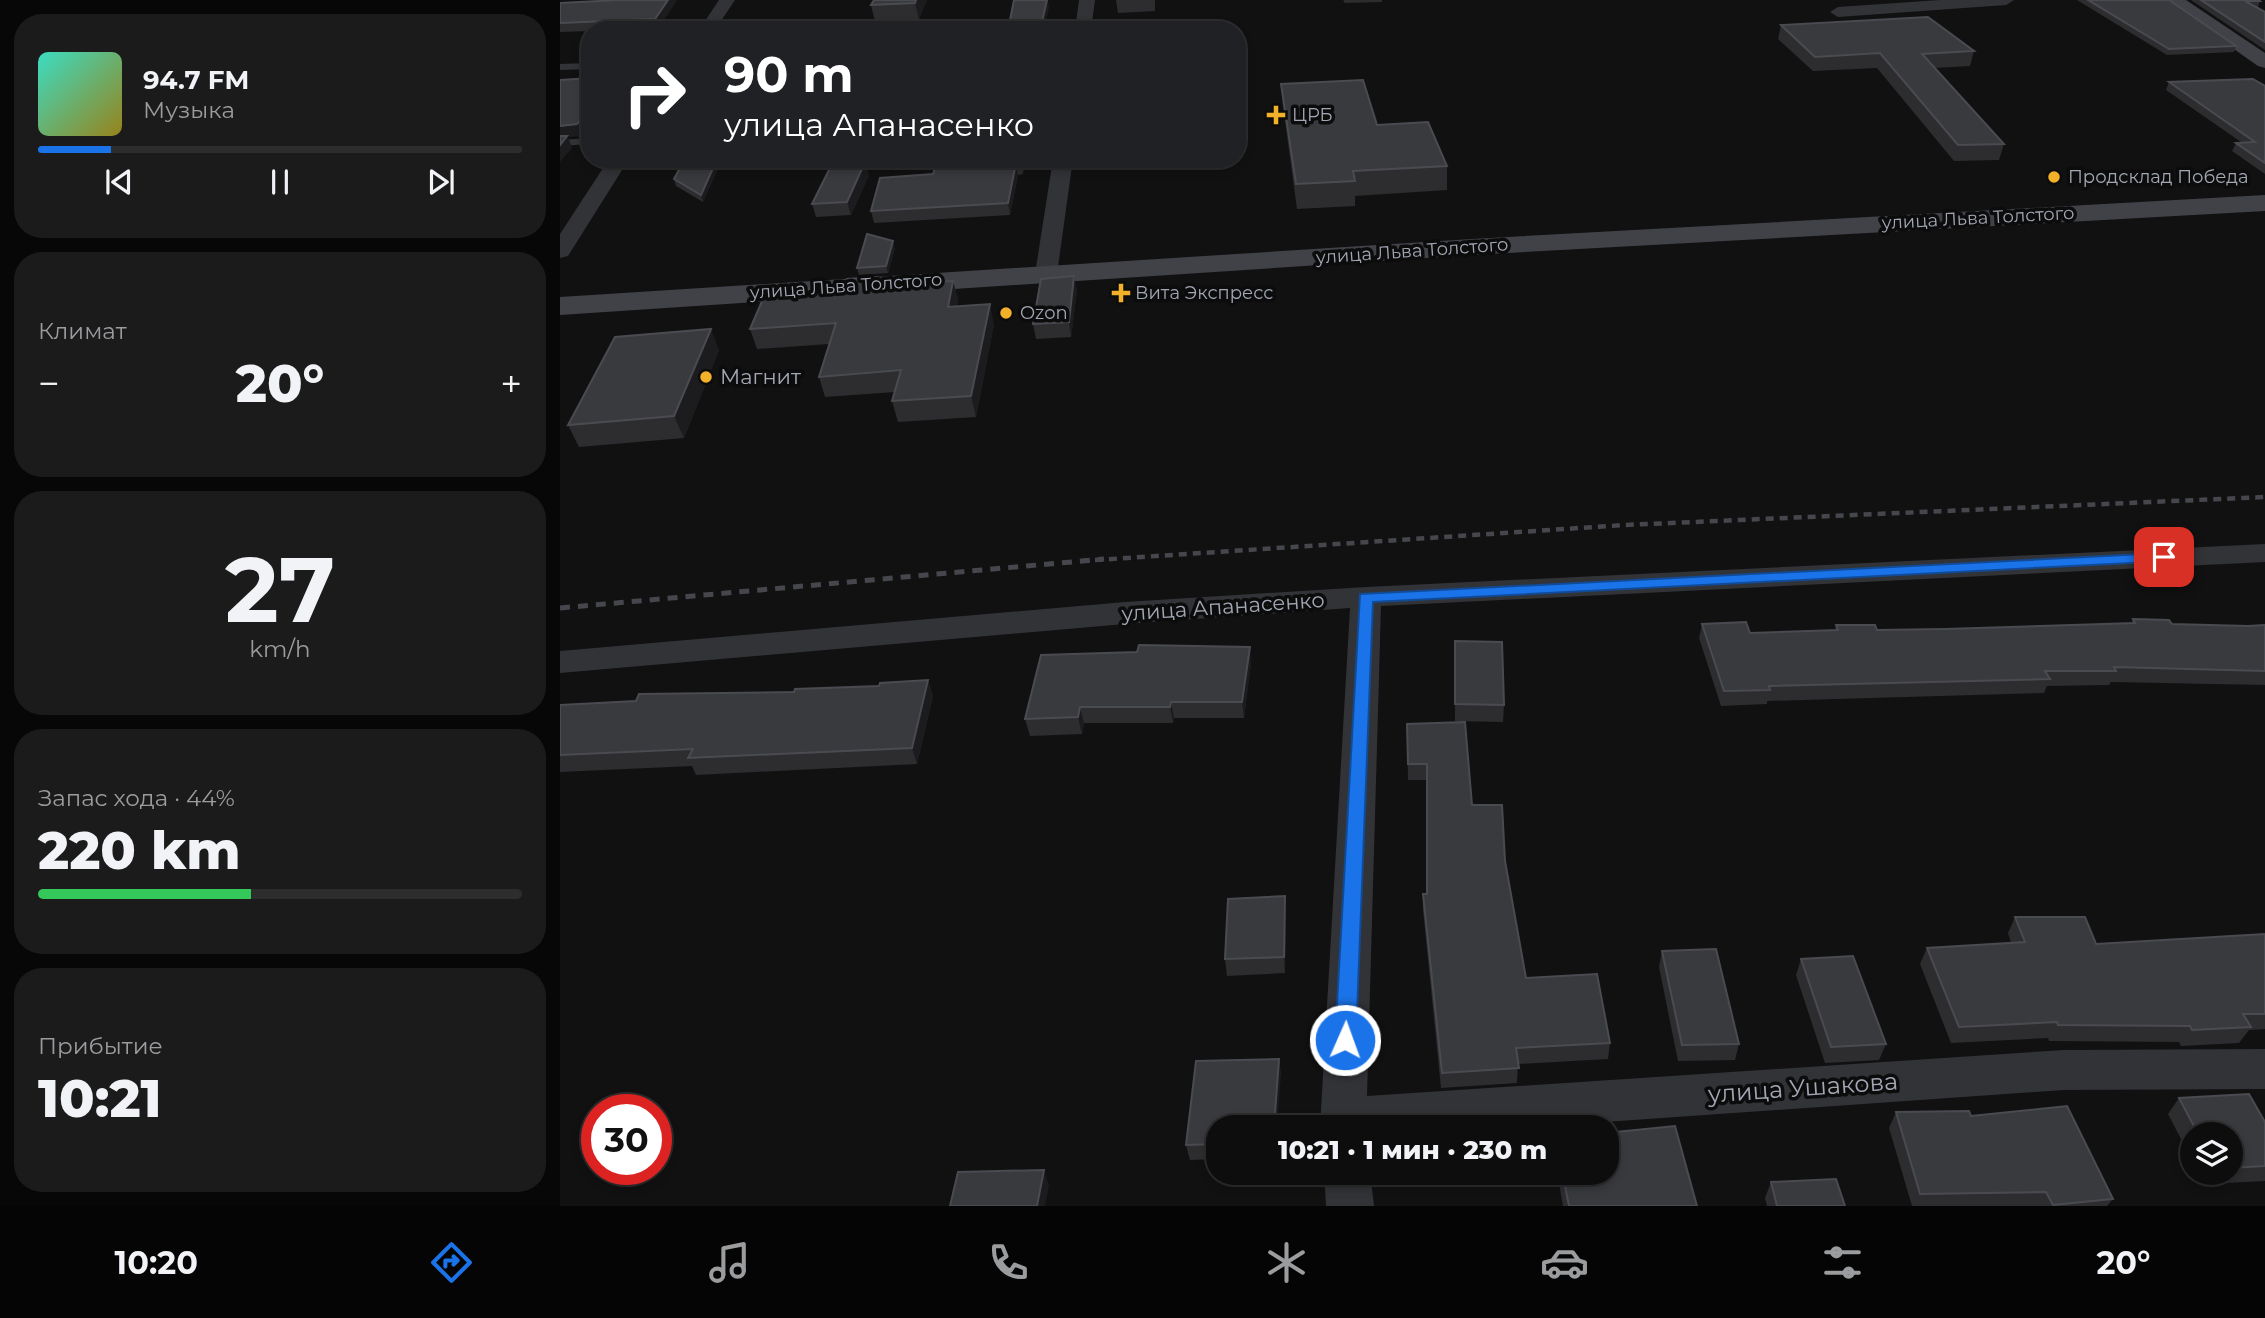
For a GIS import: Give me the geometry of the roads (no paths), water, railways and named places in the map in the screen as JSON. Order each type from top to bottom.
[{"type":"main road","points":[[2173,0],[2265,62]]},
{"type":"main road","name":"улица Льва Толстого","points":[[560,306],[1882,222],[2265,203]]},
{"type":"street","points":[[713,21],[727,0]]},
{"type":"street","points":[[1084,21],[1087,0]]},
{"type":"street","points":[[1838,12],[2006,0]]},
{"type":"street","points":[[560,251],[613,168]]},
{"type":"street","points":[[1046,274],[1062,168]]},
{"type":"street","name":"улица Апанасенко","points":[[560,662],[1111,614],[1366,597],[2265,553]]},
{"type":"street","points":[[1342,1115],[1366,597]]},
{"type":"street","name":"улица Ушакова","points":[[1451,1115],[2064,1070],[2265,1069]]},
{"type":"street","points":[[1348,1185],[1350,1206]]},
{"type":"lane","points":[[560,67],[581,66]]},
{"type":"lane","points":[[560,143],[581,142]]},
{"type":"railway","points":[[1084,561],[1625,525],[2265,497]]},
{"type":"railway","points":[[1084,561],[1104,559]]},
{"type":"railway","points":[[560,608],[1084,561]]},
{"type":"place","name":"ЦРБ","points":[[1276,115]]},
{"type":"place","name":"Продсклад Победа","points":[[2054,177]]},
{"type":"place","name":"Вита Экспресс","points":[[1121,293]]},
{"type":"place","name":"Ozon","points":[[1006,313]]},
{"type":"place","name":"Магнит","points":[[706,377]]}]
